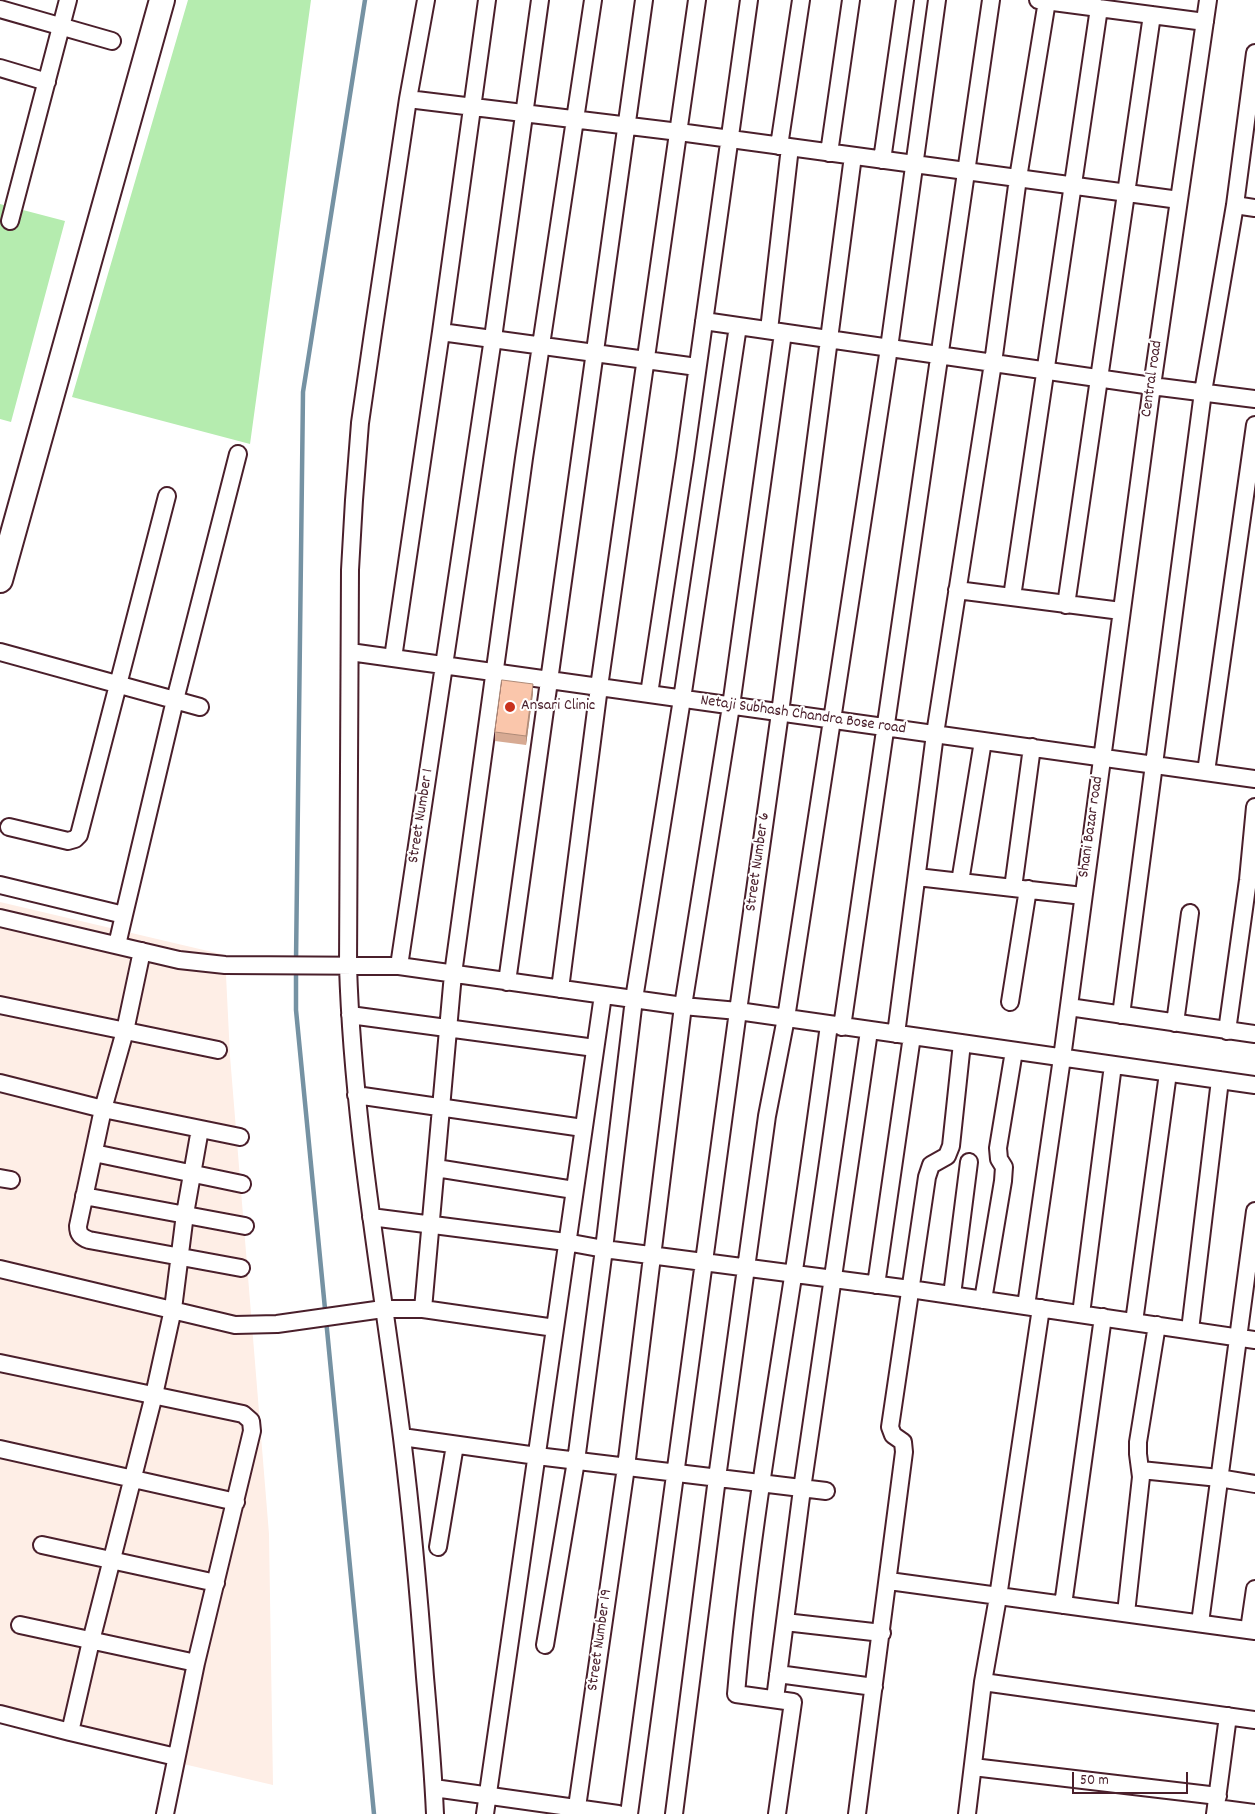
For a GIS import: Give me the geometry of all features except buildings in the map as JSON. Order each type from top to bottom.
[{"type":"street","points":[[10,221],[68,0]]},
{"type":"street","points":[[0,580],[162,0]]},
{"type":"street","points":[[426,0],[408,99],[360,423],[350,570],[348,966],[356,1095],[371,1217],[377,1310],[402,1437],[417,1571],[435,1814]]},
{"type":"street","points":[[393,658],[487,0]]},
{"type":"street","name":"Street Number 1","points":[[399,966],[526,114],[540,0]]},
{"type":"street","points":[[423,1309],[453,974],[496,673],[524,458],[593,0]]},
{"type":"street","points":[[507,982],[628,126],[644,0]]},
{"type":"street","points":[[560,989],[599,687],[697,0]]},
{"type":"street","points":[[649,694],[698,367],[749,0]]},
{"type":"street","name":"Street Number 19","points":[[576,1811],[626,1467],[683,1006],[731,706],[776,331],[784,147],[800,0]]},
{"type":"street","points":[[829,153],[851,0]]},
{"type":"street","points":[[882,160],[905,0]]},
{"type":"street","points":[[674,1814],[717,1478],[767,1116],[786,1018],[832,720],[888,348],[936,0]]},
{"type":"street","points":[[777,1814],[793,1702],[736,1694],[739,1650],[761,1484],[794,1274],[886,727],[938,355],[967,171],[991,0]]},
{"type":"street","name":"Central road","points":[[1101,758],[1208,0]]},
{"type":"street","points":[[896,1034],[935,734],[993,363],[1042,1],[1204,22]]},
{"type":"street","points":[[1012,597],[1044,370],[1074,186],[1099,8]]},
{"type":"street","points":[[0,9],[112,41]]},
{"type":"street","points":[[1066,605],[1152,15]]},
{"type":"street","points":[[1121,1015],[1203,392],[1235,205],[1255,53]]},
{"type":"street","points":[[0,68],[47,82]]},
{"type":"street","points":[[408,99],[679,132],[1179,200]]},
{"type":"street","name":"Street Number 6","points":[[629,1814],[780,713],[853,156]]},
{"type":"street","points":[[1235,205],[1255,208]]},
{"type":"street","points":[[704,321],[1152,386],[1255,399]]},
{"type":"street","points":[[545,1645],[576,1461],[634,999],[682,699],[738,326]]},
{"type":"street","points":[[441,332],[698,367]]},
{"type":"street","points":[[1206,772],[1255,425]]},
{"type":"street","points":[[118,945],[175,700],[238,454]]},
{"type":"street","points":[[9,828],[68,841],[75,840],[79,835],[167,496]]},
{"type":"street","points":[[957,590],[1121,611]]},
{"type":"street","points":[[0,652],[200,707]]},
{"type":"street","name":"Netaji Subhash Chandra Bose road","points":[[350,652],[1255,779]]},
{"type":"street","points":[[960,882],[983,741]]},
{"type":"street","points":[[1010,1002],[1032,747]]},
{"type":"street","name":"Shani Bazar road","points":[[967,1814],[983,1682],[998,1597],[1034,1307],[1062,1058],[1101,758]]},
{"type":"street","points":[[1227,1030],[1248,880],[1255,807]]},
{"type":"street","points":[[917,876],[1083,896]]},
{"type":"street","points":[[0,884],[124,915]]},
{"type":"street","points":[[1175,1023],[1190,913]]},
{"type":"street","points":[[0,918],[178,960],[225,965],[399,966],[683,1006],[738,1011],[1255,1085]]},
{"type":"street","points":[[142,951],[125,1031],[103,1108],[78,1232],[82,1237],[89,1240],[241,1268]]},
{"type":"street","points":[[485,1814],[603,995]]},
{"type":"street","points":[[0,1005],[218,1050]]},
{"type":"street","points":[[1069,1007],[1255,1034]]},
{"type":"street","points":[[350,1015],[595,1048]]},
{"type":"street","points":[[775,1699],[802,1488],[869,1030]]},
{"type":"street","points":[[876,1285],[912,1036]]},
{"type":"street","points":[[857,1814],[889,1581],[904,1452],[903,1442],[892,1435],[890,1427],[927,1177],[931,1166],[946,1156],[951,1146],[962,1043]]},
{"type":"street","points":[[983,1300],[1003,1181],[1004,1167],[999,1159],[998,1148],[1014,1051]]},
{"type":"street","points":[[1081,1314],[1113,1065]]},
{"type":"street","points":[[1134,1322],[1168,1073]]},
{"type":"street","points":[[1190,1330],[1220,1080]]},
{"type":"street","points":[[0,1083],[103,1108],[240,1137]]},
{"type":"street","points":[[356,1095],[583,1128]]},
{"type":"street","points":[[70,1732],[91,1641],[154,1395],[173,1310],[191,1172],[200,1129]]},
{"type":"street","points":[[94,1153],[242,1184]]},
{"type":"street","points":[[952,1295],[969,1162]]},
{"type":"street","points":[[436,1168],[574,1190]]},
{"type":"street","points":[[84,1196],[245,1226]]},
{"type":"street","points":[[1200,1623],[1255,1211]]},
{"type":"street","points":[[371,1217],[910,1289],[1255,1340]]},
{"type":"street","points":[[0,1269],[234,1325],[277,1324],[377,1310],[423,1309],[554,1328]]},
{"type":"street","points":[[1063,1605],[1103,1317]]},
{"type":"street","points":[[1126,1614],[1141,1477],[1138,1442],[1157,1325]]},
{"type":"street","points":[[0,1362],[244,1414],[251,1421],[252,1431],[196,1663],[165,1814]]},
{"type":"street","points":[[402,1437],[576,1461],[826,1491]]},
{"type":"street","points":[[438,1547],[454,1445]]},
{"type":"street","points":[[0,1449],[236,1502]]},
{"type":"street","points":[[1141,1470],[1219,1478],[1255,1484]]},
{"type":"street","points":[[42,1545],[112,1562],[216,1583]]},
{"type":"street","points":[[889,1581],[1252,1631],[1255,1589]]},
{"type":"street","points":[[785,1622],[882,1633]]},
{"type":"street","points":[[20,1625],[196,1663]]},
{"type":"street","points":[[778,1674],[874,1687]]},
{"type":"street","points":[[983,1682],[1255,1720]]},
{"type":"street","points":[[0,1714],[176,1756]]},
{"type":"street","points":[[1216,1806],[1228,1716]]},
{"type":"street","points":[[973,1767],[1255,1813]]},
{"type":"street","points":[[434,1788],[576,1811],[618,1814]]},
{"type":"shaded area","points":[[0,902],[225,955],[230,1056],[269,1534],[273,1785],[0,1721]]},
{"type":"green space","points":[[188,0],[311,0],[250,444],[72,397]]},
{"type":"green space","points":[[0,204],[65,221],[11,422],[0,419]]},
{"type":"waterway","points":[[296,961],[303,392],[365,0]]},
{"type":"waterway","points":[[296,969],[296,1010],[374,1814]]},
{"type":"place","name":"Ansari Clinic","points":[[510,707]]}]
